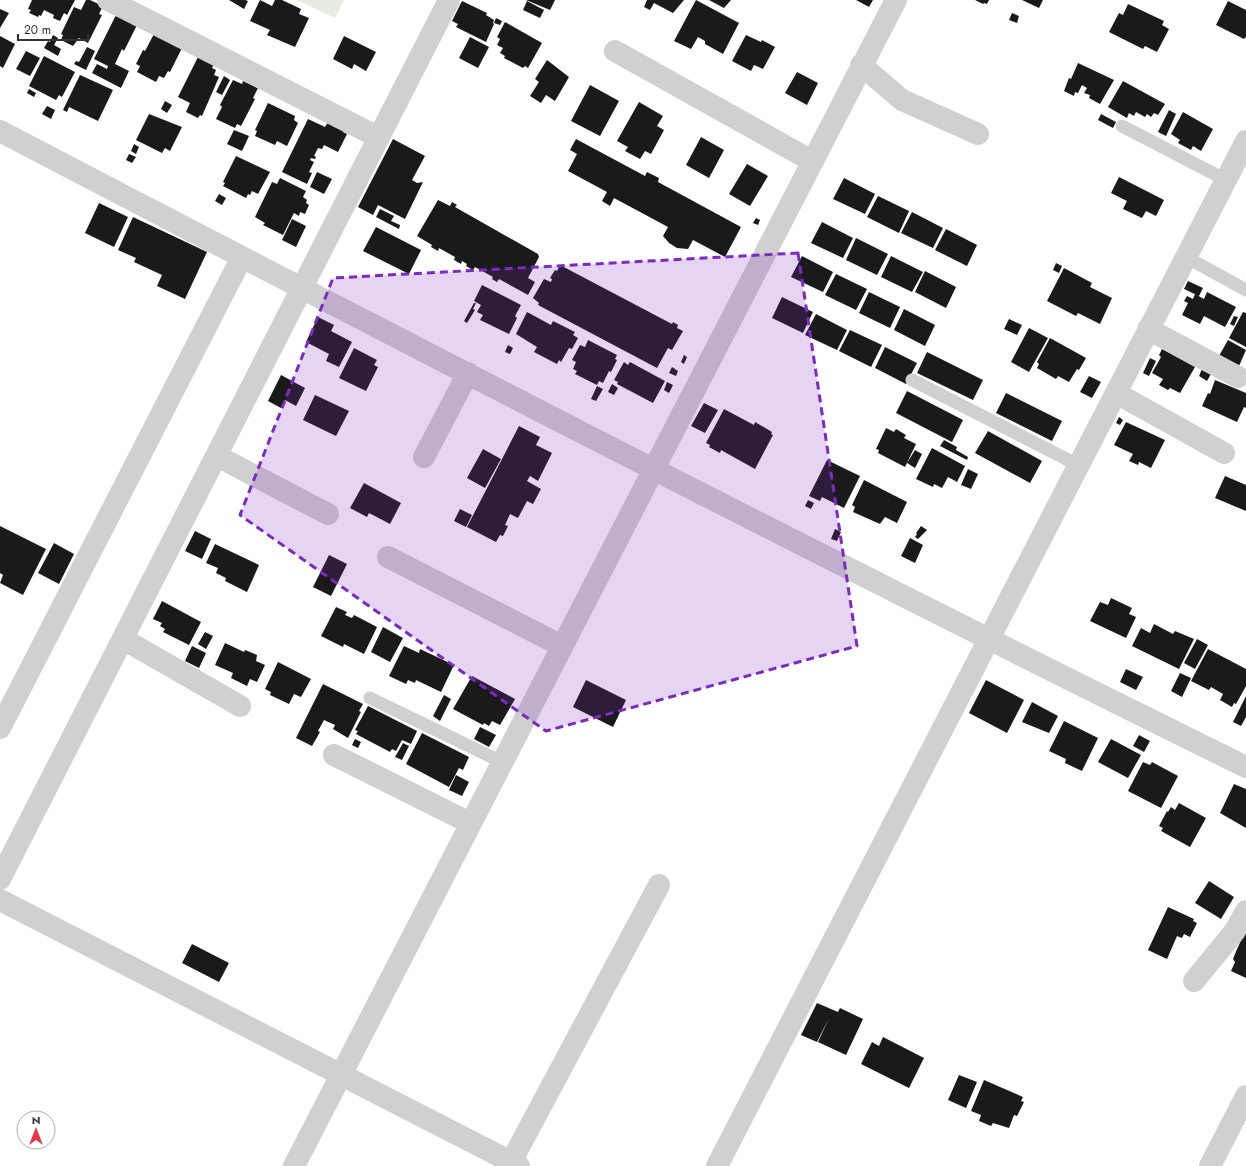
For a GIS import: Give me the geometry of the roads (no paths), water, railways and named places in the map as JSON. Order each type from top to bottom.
[{"type":"street","points":[[108,0],[378,137]]},
{"type":"street","points":[[0,879],[303,289],[378,137],[449,0]]},
{"type":"street","points":[[294,1166],[896,0]]},
{"type":"street","points":[[615,51],[812,161]]},
{"type":"street","points":[[862,65],[902,100],[978,134]]},
{"type":"street","points":[[0,131],[303,289],[988,640],[1246,767]]},
{"type":"street","points":[[717,1166],[1148,329],[1246,142]]},
{"type":"street","points":[[0,728],[242,257]]},
{"type":"street","points":[[1148,329],[1238,378]]},
{"type":"street","points":[[424,457],[468,373]]},
{"type":"street","points":[[1116,392],[1224,453]]},
{"type":"street","points":[[217,456],[328,514]]},
{"type":"street","points":[[388,557],[562,646]]},
{"type":"street","points":[[123,640],[240,706]]},
{"type":"street","points":[[334,755],[470,823]]},
{"type":"street","points":[[0,900],[515,1164],[659,885]]},
{"type":"street","points":[[1194,981],[1235,931],[1246,911]]},
{"type":"street","points":[[1210,1166],[1246,1096]]},
{"type":"lane","points":[[1122,126],[1226,180]]},
{"type":"lane","points":[[1186,256],[1246,290]]},
{"type":"lane","points":[[912,380],[1078,465]]},
{"type":"lane","points":[[370,698],[502,762]]}]
